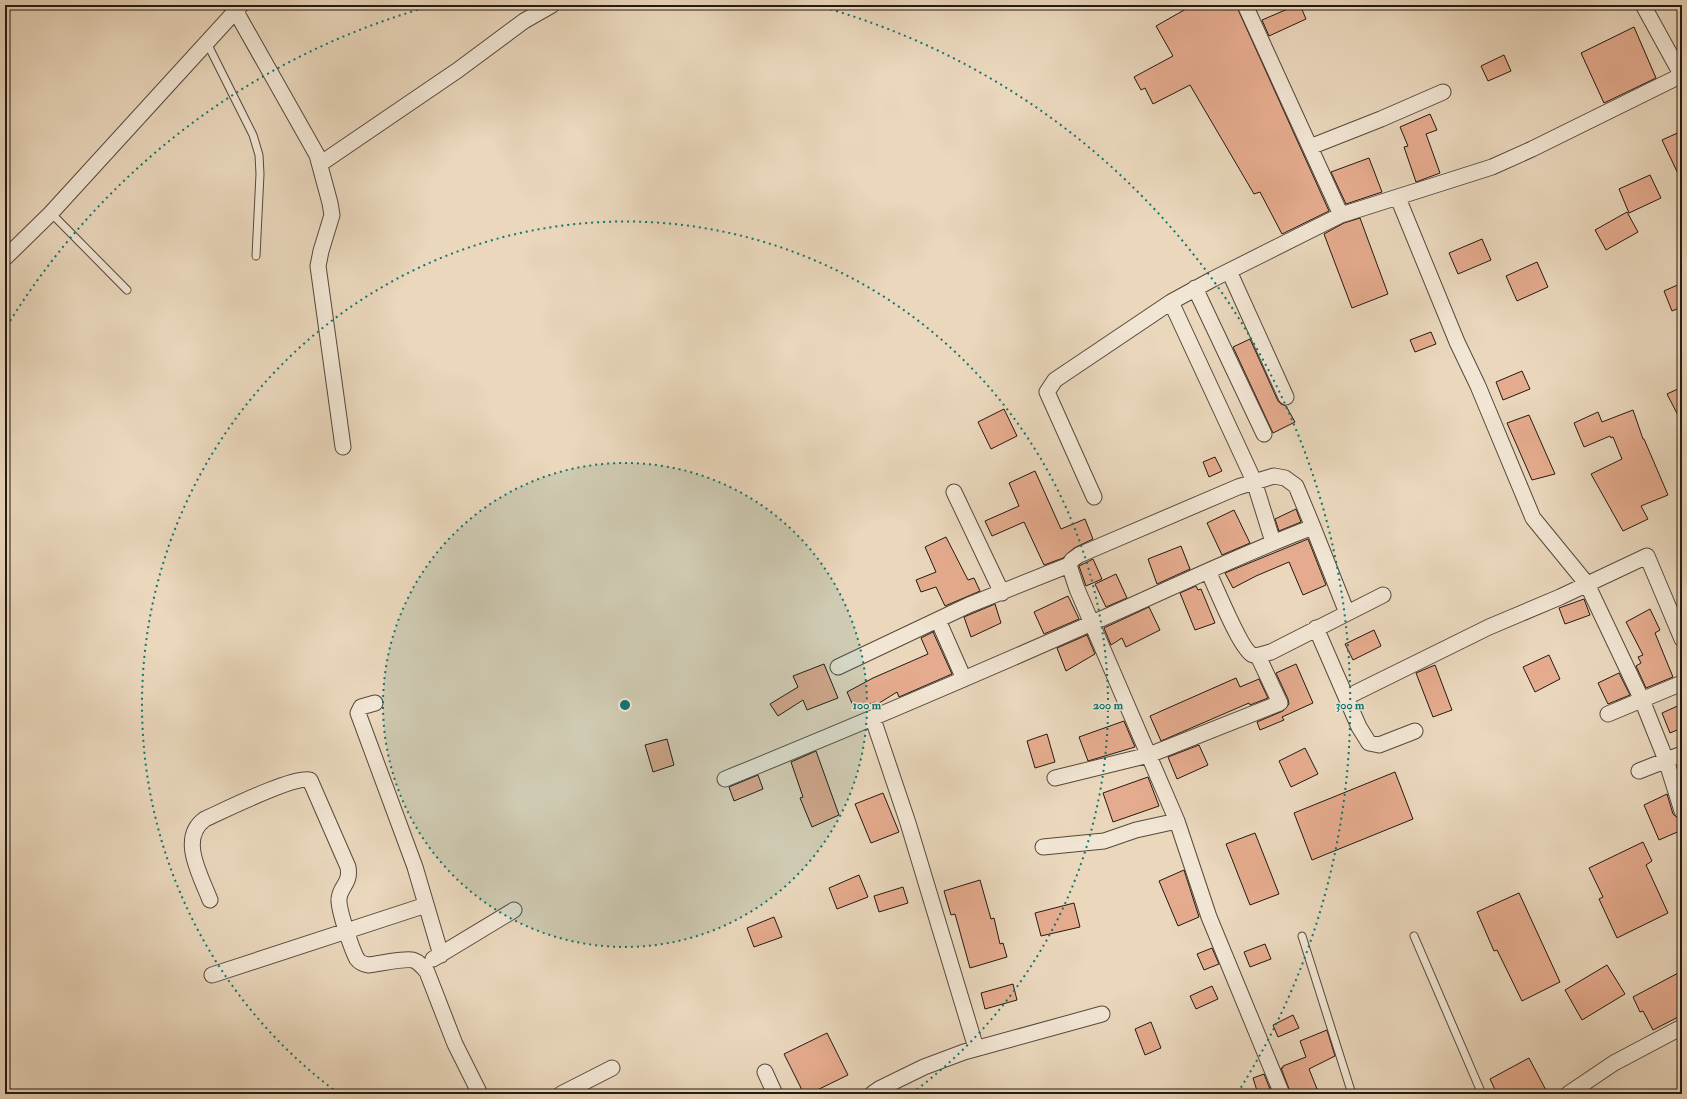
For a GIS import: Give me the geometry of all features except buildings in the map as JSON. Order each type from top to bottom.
[{"type":"street","points":[[320,164],[458,70],[524,21],[552,5]]},
{"type":"street","points":[[1245,5],[1341,215]]},
{"type":"street","points":[[1094,497],[1047,392],[1055,380],[1171,302],[1341,215],[1492,167],[1532,149],[1682,75],[1643,5]]},
{"type":"street","points":[[5,258],[51,213],[238,8],[317,155],[320,164],[332,215],[320,251],[318,266],[343,447]]},
{"type":"street","points":[[1310,147],[1381,119],[1443,92]]},
{"type":"street","points":[[1398,198],[1532,518],[1586,584],[1642,700],[1666,760],[1682,811]]},
{"type":"street","points":[[1229,271],[1286,397]]},
{"type":"street","points":[[1196,288],[1264,434]]},
{"type":"street","points":[[1171,302],[1254,482],[1273,542]]},
{"type":"street","points":[[838,667],[938,620],[1069,565],[1072,560],[1079,555],[1231,490],[1274,476],[1285,478],[1296,486],[1347,613]]},
{"type":"street","points":[[954,492],[1002,592]]},
{"type":"street","points":[[725,779],[873,719],[1273,542],[1313,527]]},
{"type":"street","points":[[1347,697],[1489,627],[1646,556],[1682,639]]},
{"type":"street","points":[[1069,565],[1077,589],[1177,821],[1209,917],[1282,1094]]},
{"type":"street","points":[[1208,571],[1242,643],[1251,654],[1258,656],[1271,652],[1383,595]]},
{"type":"street","points":[[938,620],[964,679]]},
{"type":"street","points":[[1316,628],[1359,727],[1369,743],[1379,745],[1415,731]]},
{"type":"street","points":[[1055,778],[1148,755],[1280,703],[1258,656]]},
{"type":"street","points":[[1608,714],[1682,683]]},
{"type":"street","points":[[375,703],[361,707],[358,713],[415,867],[441,954]]},
{"type":"street","points":[[873,719],[908,823],[976,1048]]},
{"type":"street","points":[[1639,771],[1682,754]]},
{"type":"street","points":[[210,900],[193,855],[191,843],[194,831],[198,824],[205,819],[260,795],[306,778],[310,780],[348,867],[349,878],[339,899],[347,932],[358,960],[362,964],[368,965],[413,960],[422,966],[427,972],[455,1044],[480,1094]]},
{"type":"street","points":[[1043,847],[1104,842],[1136,830],[1177,821]]},
{"type":"street","points":[[212,975],[426,905]]},
{"type":"street","points":[[422,966],[514,910]]},
{"type":"street","points":[[872,1094],[879,1089],[924,1068],[976,1048],[1102,1014]]},
{"type":"street","points":[[1568,1094],[1614,1063],[1682,1027]]},
{"type":"street","points":[[561,1094],[612,1068]]},
{"type":"street","points":[[765,1072],[774,1094]]},
{"type":"lane","points":[[207,42],[253,135],[259,155],[260,174],[256,256]]},
{"type":"lane","points":[[51,213],[127,290]]},
{"type":"lane","points":[[1302,936],[1352,1094]]},
{"type":"lane","points":[[1414,936],[1482,1094]]}]
